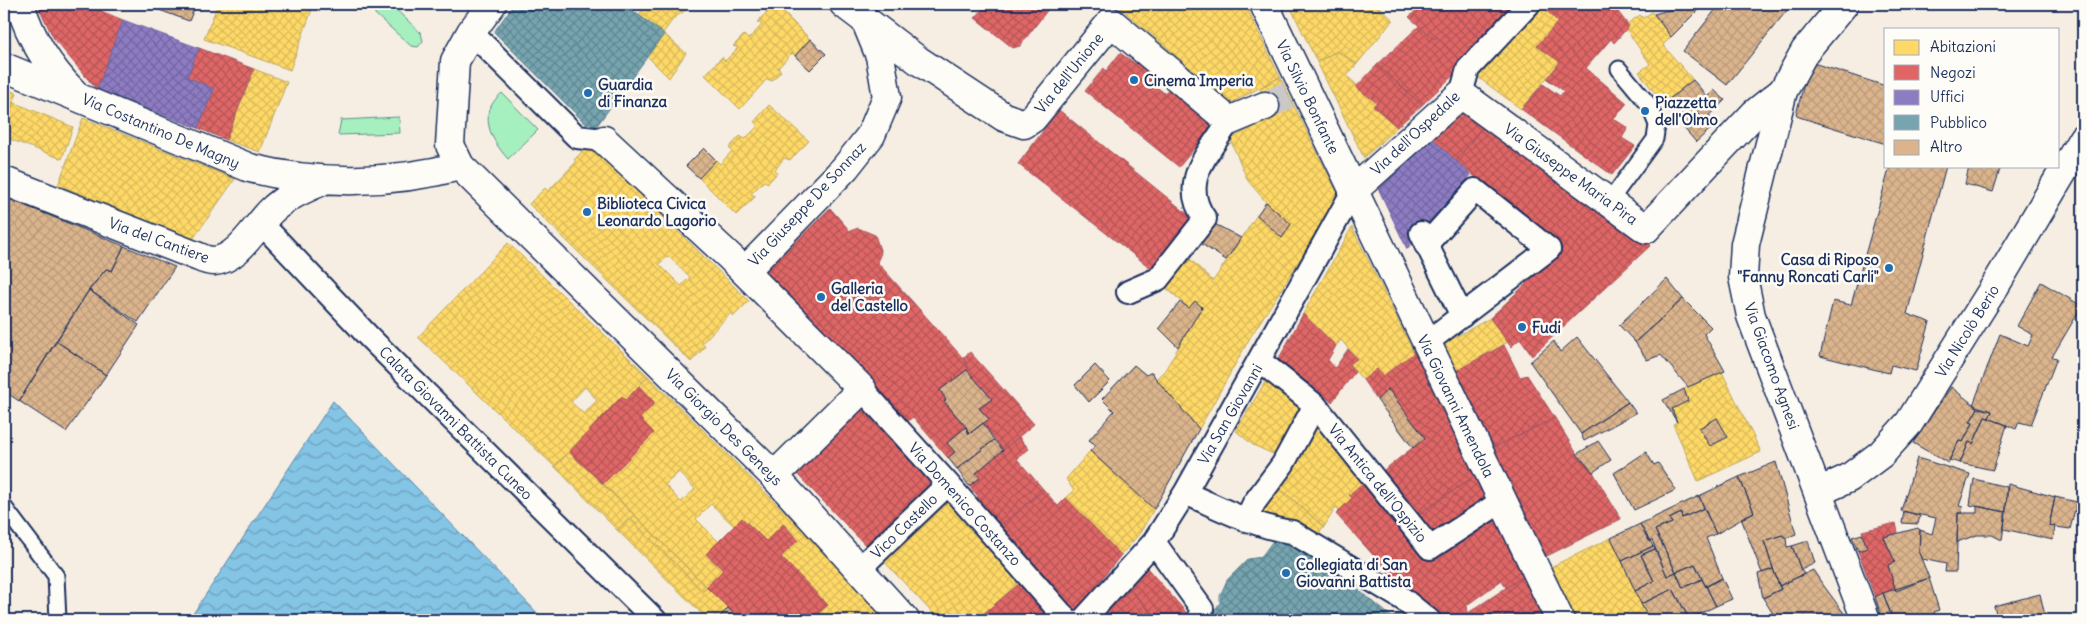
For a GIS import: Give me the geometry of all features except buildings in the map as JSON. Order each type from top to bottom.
[{"type":"main road","name":"Via Costantino De Magny","points":[[20,4],[46,59],[58,78],[78,98],[250,168],[285,177],[324,180],[405,178],[460,166]]},
{"type":"main road","points":[[460,166],[450,145],[455,61],[471,32],[492,4]]},
{"type":"main road","name":"Via Giuseppe De Sonnaz","points":[[745,271],[845,168],[871,135],[887,97],[880,56],[866,22],[844,4]]},
{"type":"main road","name":"Via Silvio Bonfante","points":[[1264,4],[1286,96],[1353,191]]},
{"type":"main road","name":"Via Giacomo Agnesi","points":[[1844,4],[1805,51],[1783,91],[1745,244],[1743,277],[1751,316],[1866,620]]},
{"type":"main road","name":"Via dell'Unione","points":[[866,22],[919,61],[1004,118],[1024,124],[1033,118],[1064,82],[1111,22],[1229,120]]},
{"type":"main road","points":[[4,67],[78,98]]},
{"type":"main road","name":"Via Giuseppe Maria Pira","points":[[1461,94],[1646,229],[1754,114],[1783,91]]},
{"type":"main road","name":"Via dell'Ospedale","points":[[1353,191],[1461,94]]},
{"type":"main road","points":[[1229,120],[1286,96]]},
{"type":"main road","name":"Via Nicolò Berio","points":[[1818,492],[1849,478],[1881,454],[1909,423],[1996,286],[2083,138]]},
{"type":"main road","points":[[604,140],[745,271],[862,389],[774,476]]},
{"type":"main road","name":"Via Giorgio Des Geneys","points":[[460,166],[774,476],[860,568],[905,620]]},
{"type":"main road","name":"Via del Cantiere","points":[[4,180],[199,258],[214,261],[224,258],[236,250],[272,210],[294,193],[324,180]]},
{"type":"main road","name":"Via Giovanni Amendola","points":[[1353,191],[1560,620]]},
{"type":"street","name":"Via dell'Ospedale","points":[[1461,94],[1468,69],[1529,4]]},
{"type":"street","points":[[471,32],[577,137],[604,140]]},
{"type":"street","points":[[1128,292],[1158,279],[1205,219],[1196,203],[1194,175],[1229,120]]},
{"type":"street","points":[[1426,343],[1462,316],[1549,249],[1475,190],[1424,239],[1462,316]]},
{"type":"street","name":"Via San Giovanni","points":[[1083,620],[1154,542],[1185,494],[1353,191]]},
{"type":"street","name":"Calata Giovanni Battista Cuneo","points":[[261,223],[370,338],[655,620]]},
{"type":"street","name":"Via Antica dell'Ospizio","points":[[1260,361],[1315,405],[1430,548],[1502,501]]},
{"type":"street","name":"Via Domenico Costanzo","points":[[862,389],[1067,620]]},
{"type":"street","points":[[1246,520],[1254,503],[1287,459],[1315,405]]},
{"type":"street","name":"Vico Castello","points":[[860,568],[948,484]]},
{"type":"street","points":[[1185,494],[1246,520],[1276,530],[1292,532],[1403,600],[1429,620]]},
{"type":"street","points":[[1154,542],[1202,609],[1198,620]]},
{"type":"lane","points":[[1609,202],[1655,139],[1657,125],[1650,105],[1618,69]]},
{"type":"lane","points":[[4,507],[56,576],[58,620]]},
{"type":"green space","points":[[375,4],[390,4],[421,33],[423,41],[418,47],[411,46],[375,14],[373,6]]},
{"type":"green space","points":[[502,93],[538,130],[508,159],[492,135],[488,117],[494,101]]},
{"type":"green space","points":[[399,117],[400,133],[338,135],[341,120]]},
{"type":"water","points":[[333,401],[544,620],[189,620]]},
{"type":"tunnel","points":[[1265,106],[1288,95]]},
{"type":"place","name":"Cinema Imperia","points":[[1134,80]]},
{"type":"place","name":"Guardia di Finanza","points":[[588,93]]},
{"type":"place","name":"Piazzetta dell'Olmo","points":[[1645,111]]},
{"type":"place","name":"Biblioteca Civica Leonardo Lagorio","points":[[587,212]]},
{"type":"place","name":"Casa di Riposo \"Fanny Roncati Carli\"","points":[[1889,268]]},
{"type":"place","name":"Galleria del Castello","points":[[821,297]]},
{"type":"place","name":"Fudi","points":[[1522,327]]},
{"type":"place","name":"Collegiata di San Giovanni Battista","points":[[1286,573]]}]
